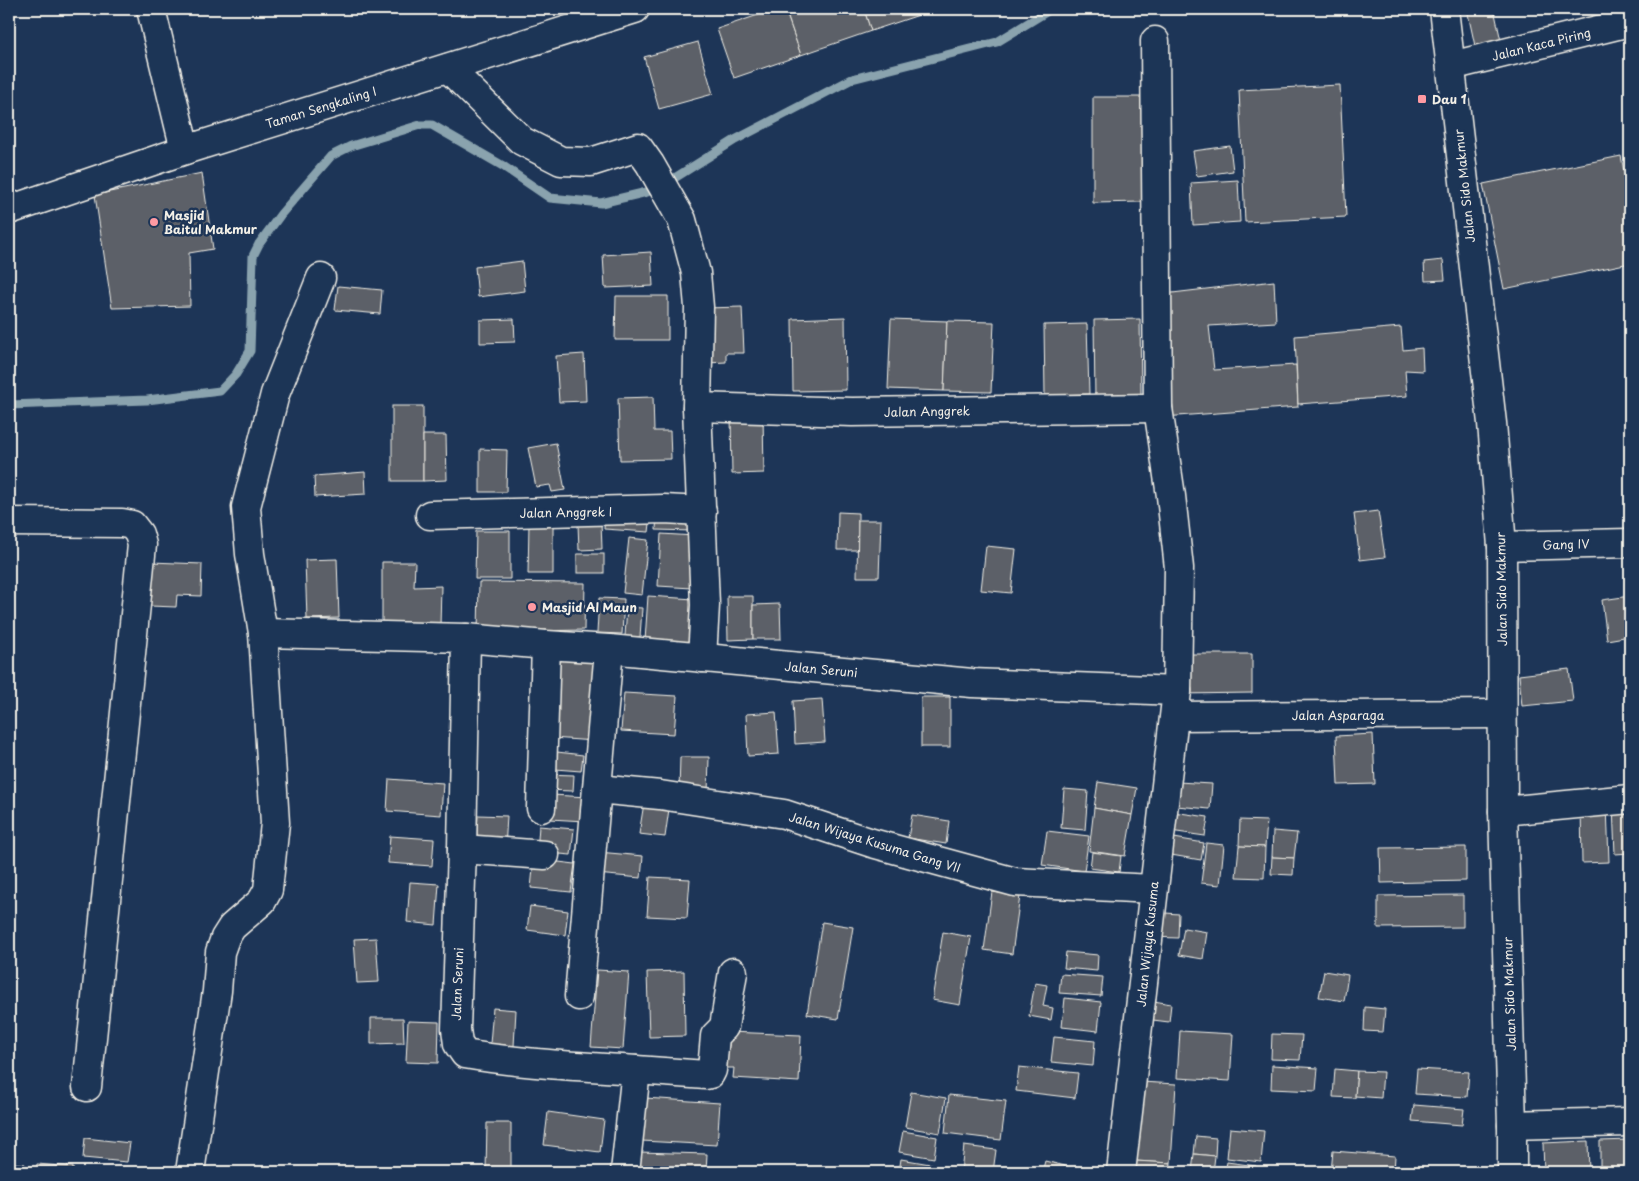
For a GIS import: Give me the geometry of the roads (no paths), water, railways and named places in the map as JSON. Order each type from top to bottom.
[{"type":"street","points":[[151,9],[185,150]]},
{"type":"street","name":"Taman Sengkaling I","points":[[9,210],[185,150],[635,9]]},
{"type":"street","name":"Jalan Sido Makmur","points":[[1444,9],[1492,423],[1502,546],[1503,811],[1512,1172]]},
{"type":"street","name":"Jalan Kaca Piring","points":[[1451,66],[1630,22]]},
{"type":"street","name":"Jalan Wijaya Kusuma","points":[[1121,1172],[1176,703],[1179,568],[1158,408],[1155,41]]},
{"type":"street","points":[[448,68],[522,141],[561,162],[591,162],[638,147],[650,164],[682,220],[696,273],[699,307],[697,407],[705,605],[702,658]]},
{"type":"street","points":[[190,1172],[217,991],[220,952],[232,926],[262,901],[268,890],[275,823],[263,633],[250,554],[246,507],[275,394],[321,278]]},
{"type":"street","name":"Jalan Anggrek","points":[[697,407],[852,412],[1158,408]]},
{"type":"street","name":"Jalan Anggrek I","points":[[430,515],[664,509],[702,511]]},
{"type":"street","points":[[9,522],[122,522],[132,525],[139,534],[142,545],[87,1087]]},
{"type":"street","name":"Gang IV","points":[[1502,546],[1630,543]]},
{"type":"street","name":"Jalan Seruni","points":[[263,633],[466,638],[608,649],[1176,703]]},
{"type":"street","name":"Jalan Seruni","points":[[466,638],[456,1029],[458,1044],[465,1054],[538,1063],[636,1070]]},
{"type":"street","points":[[541,808],[546,645]]},
{"type":"street","points":[[579,996],[608,649]]},
{"type":"street","name":"Jalan Asparaga","points":[[1176,703],[1502,714]]},
{"type":"street","name":"Jalan Wijaya Kusuma Gang VII","points":[[597,788],[660,795],[784,814],[872,843],[1015,882],[1153,889]]},
{"type":"street","points":[[1503,811],[1630,799]]},
{"type":"street","points":[[462,849],[545,856]]},
{"type":"street","points":[[625,1172],[636,1070],[710,1074],[715,1036],[724,1027],[733,972]]},
{"type":"street","points":[[1512,1125],[1630,1122]]},
{"type":"waterway","points":[[9,405],[147,400],[220,391],[236,374],[250,351],[253,256],[259,244],[281,214],[331,156],[351,146],[420,125],[432,125],[503,166],[550,198],[601,203],[647,192],[673,179],[735,140],[852,79],[997,42],[1051,9]]},
{"type":"place","name":"Dau 1","points":[[1422,99]]},
{"type":"place","name":"Masjid Baitul Makmur","points":[[154,222]]},
{"type":"place","name":"Masjid Al Maun","points":[[532,607]]}]
